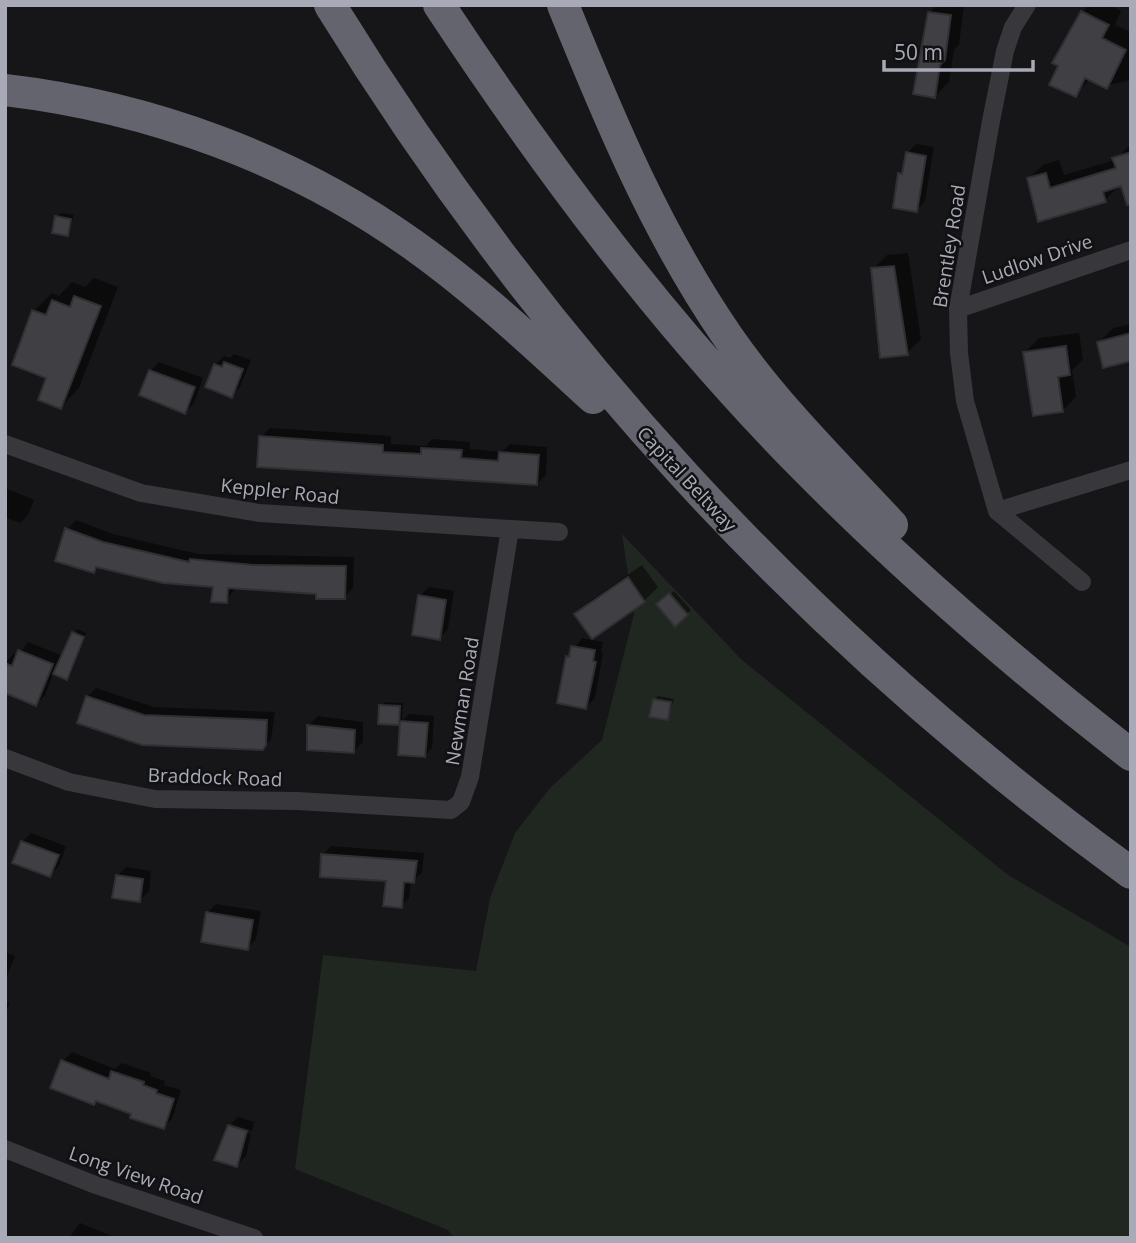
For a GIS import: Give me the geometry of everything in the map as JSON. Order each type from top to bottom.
[{"type":"highway","name":"Capital Beltway","points":[[330,5],[422,148],[559,332],[649,439],[782,580],[893,683],[984,762],[1131,873]]},
{"type":"highway","points":[[439,5],[499,96],[564,185],[719,376],[805,468],[964,620],[1131,754]]},
{"type":"highway","points":[[563,5],[626,159],[670,243],[729,339],[823,451],[973,609],[1131,754]]},
{"type":"highway","points":[[5,90],[59,97],[137,115],[214,140],[284,169],[411,243],[465,285],[547,356],[782,580]]},
{"type":"street","name":"Brentley Road","points":[[997,511],[965,401],[958,309],[1005,51],[1013,27],[1027,5]]},
{"type":"street","name":"Ludlow Drive","points":[[958,309],[1131,250]]},
{"type":"street","name":"Keppler Road","points":[[5,444],[141,493],[259,513],[559,532]]},
{"type":"street","points":[[997,511],[1131,470]]},
{"type":"street","points":[[997,511],[1082,582]]},
{"type":"street","name":"Newman Road","points":[[387,805],[451,810],[461,802],[470,777],[510,529]]},
{"type":"street","name":"Braddock Road","points":[[5,758],[69,782],[155,799],[387,805]]},
{"type":"street","name":"Long View Road","points":[[5,1149],[93,1184],[254,1238]]},
{"type":"shaded area","points":[[622,534],[742,660],[1008,875],[1131,947],[1131,1238],[454,1238],[448,1230],[295,1169],[323,955],[476,971],[490,898],[515,833],[550,788],[602,740],[634,614]]},
{"type":"building","points":[[1081,11],[1109,25],[1102,38],[1126,50],[1107,89],[1085,78],[1076,97],[1049,85],[1058,66],[1052,63]]},
{"type":"building","points":[[928,12],[951,15],[945,60],[940,65],[935,98],[913,94]]},
{"type":"building","points":[[906,152],[926,156],[917,212],[893,208],[898,173],[902,174]]},
{"type":"building","points":[[1131,152],[1131,204],[1127,205],[1121,186],[1103,192],[1106,202],[1038,222],[1027,178],[1046,173],[1050,188],[1116,168],[1112,158]]},
{"type":"building","points":[[55,216],[71,219],[68,236],[52,233]]},
{"type":"building","points":[[894,266],[908,355],[880,358],[871,268]]},
{"type":"building","points":[[74,296],[101,306],[61,409],[38,400],[46,378],[12,365],[32,310],[46,315],[52,300],[70,307]]},
{"type":"building","points":[[1131,333],[1131,361],[1103,368],[1097,342]]},
{"type":"building","points":[[1066,346],[1070,375],[1058,377],[1063,412],[1033,416],[1023,352]]},
{"type":"building","points":[[224,362],[243,369],[232,398],[205,387],[214,364],[222,367]]},
{"type":"building","points":[[149,370],[195,387],[185,414],[139,395]]},
{"type":"building","points":[[259,436],[383,445],[383,452],[421,454],[421,448],[462,450],[461,458],[498,461],[499,452],[539,455],[537,485],[257,467]]},
{"type":"building","points":[[65,528],[103,542],[189,562],[190,559],[253,565],[346,566],[345,599],[316,599],[316,594],[228,588],[227,603],[211,602],[213,587],[163,583],[96,567],[94,573],[55,561]]},
{"type":"building","points":[[628,577],[645,602],[592,639],[574,614]]},
{"type":"building","points":[[669,593],[688,615],[675,627],[656,604]]},
{"type":"building","points":[[418,595],[446,600],[440,640],[412,635]]},
{"type":"building","points":[[72,632],[84,637],[67,680],[53,674]]},
{"type":"building","points":[[571,646],[595,650],[593,661],[596,662],[586,709],[557,703],[566,656],[569,657]]},
{"type":"building","points":[[18,650],[53,664],[36,706],[5,693],[5,663],[12,666]]},
{"type":"building","points":[[86,696],[144,715],[267,720],[266,745],[263,750],[142,745],[77,723]]},
{"type":"building","points":[[653,699],[671,702],[668,720],[649,717]]},
{"type":"building","points":[[379,705],[400,706],[399,725],[378,724]]},
{"type":"building","points":[[400,721],[428,723],[425,757],[398,755]]},
{"type":"building","points":[[307,725],[355,730],[354,753],[307,750]]},
{"type":"building","points":[[21,841],[59,855],[50,877],[12,863]]},
{"type":"building","points":[[321,854],[417,861],[414,883],[404,882],[402,908],[383,906],[386,881],[320,877]]},
{"type":"building","points":[[116,875],[143,879],[140,902],[112,898]]},
{"type":"building","points":[[206,912],[253,920],[248,950],[201,942]]},
{"type":"building","points":[[61,1060],[109,1079],[111,1071],[144,1082],[143,1085],[157,1090],[156,1093],[174,1099],[164,1129],[130,1118],[131,1114],[96,1101],[94,1105],[50,1088]]},
{"type":"building","points":[[228,1125],[247,1131],[237,1167],[214,1160]]}]
